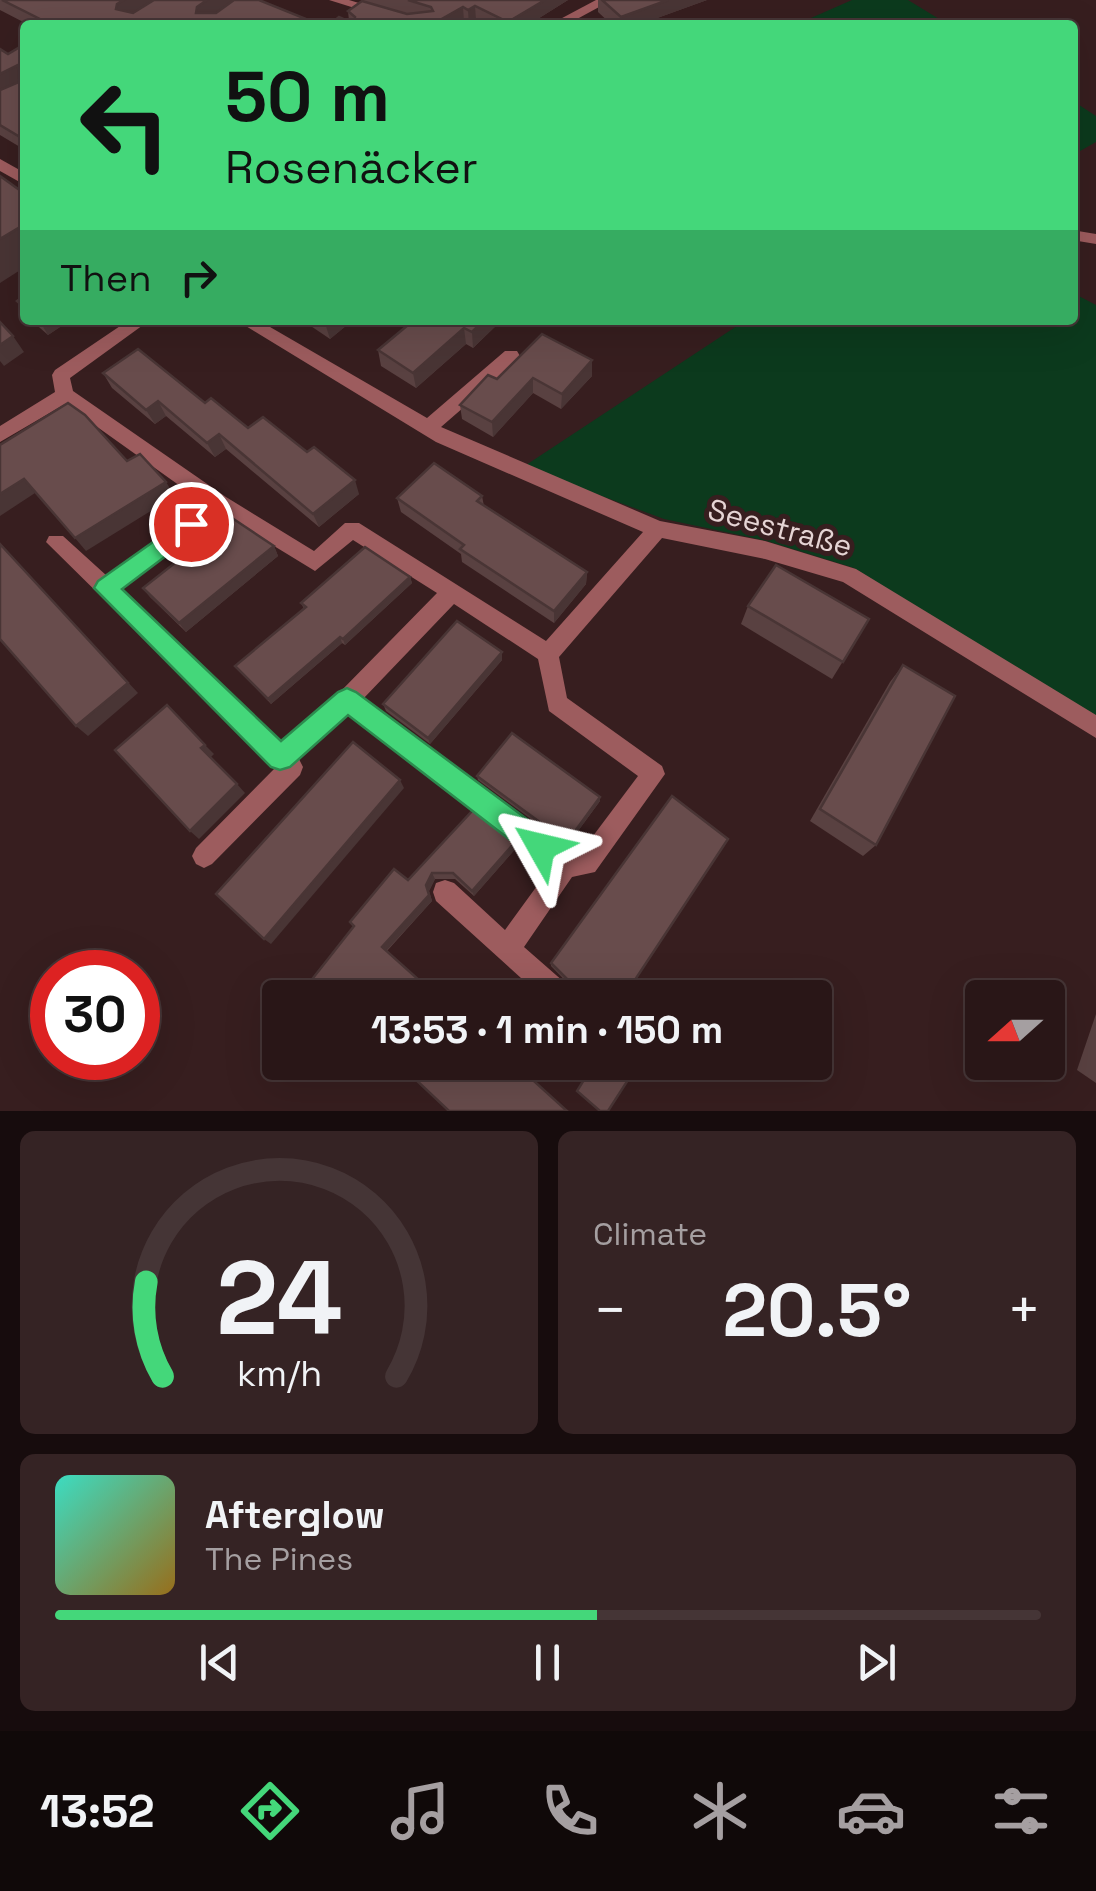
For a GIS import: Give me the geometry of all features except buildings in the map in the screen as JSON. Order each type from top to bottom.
[{"type":"street","points":[[335,0],[406,20]]},
{"type":"street","points":[[566,20],[606,0]]},
{"type":"street","points":[[135,325],[60,376],[66,395],[220,503],[315,562],[352,529],[452,592],[548,654],[557,704],[654,774],[587,864],[566,866],[347,700]]},
{"type":"street","name":"Seestraße","points":[[258,325],[428,428],[658,528],[765,550],[849,576],[1096,727]]},
{"type":"street","points":[[428,428],[511,356]]},
{"type":"street","points":[[0,436],[66,395]]},
{"type":"street","points":[[106,588],[220,503]]},
{"type":"street","points":[[548,654],[658,528]]},
{"type":"street","points":[[56,542],[292,767],[204,856]]},
{"type":"street","points":[[280,758],[347,700],[452,592]]},
{"type":"street","points":[[507,949],[566,866]]},
{"type":"street","points":[[445,892],[542,980]]},
{"type":"green space","points":[[852,0],[908,0],[941,20],[806,20]]},
{"type":"green space","points":[[1078,104],[1096,116],[1096,142],[1078,152]]},
{"type":"green space","points":[[1078,296],[1096,305],[1096,718],[854,568],[767,541],[664,519],[523,467],[738,325],[1078,325]]},
{"type":"route","points":[[191,524],[106,588],[280,758],[347,700],[541,847]]}]
